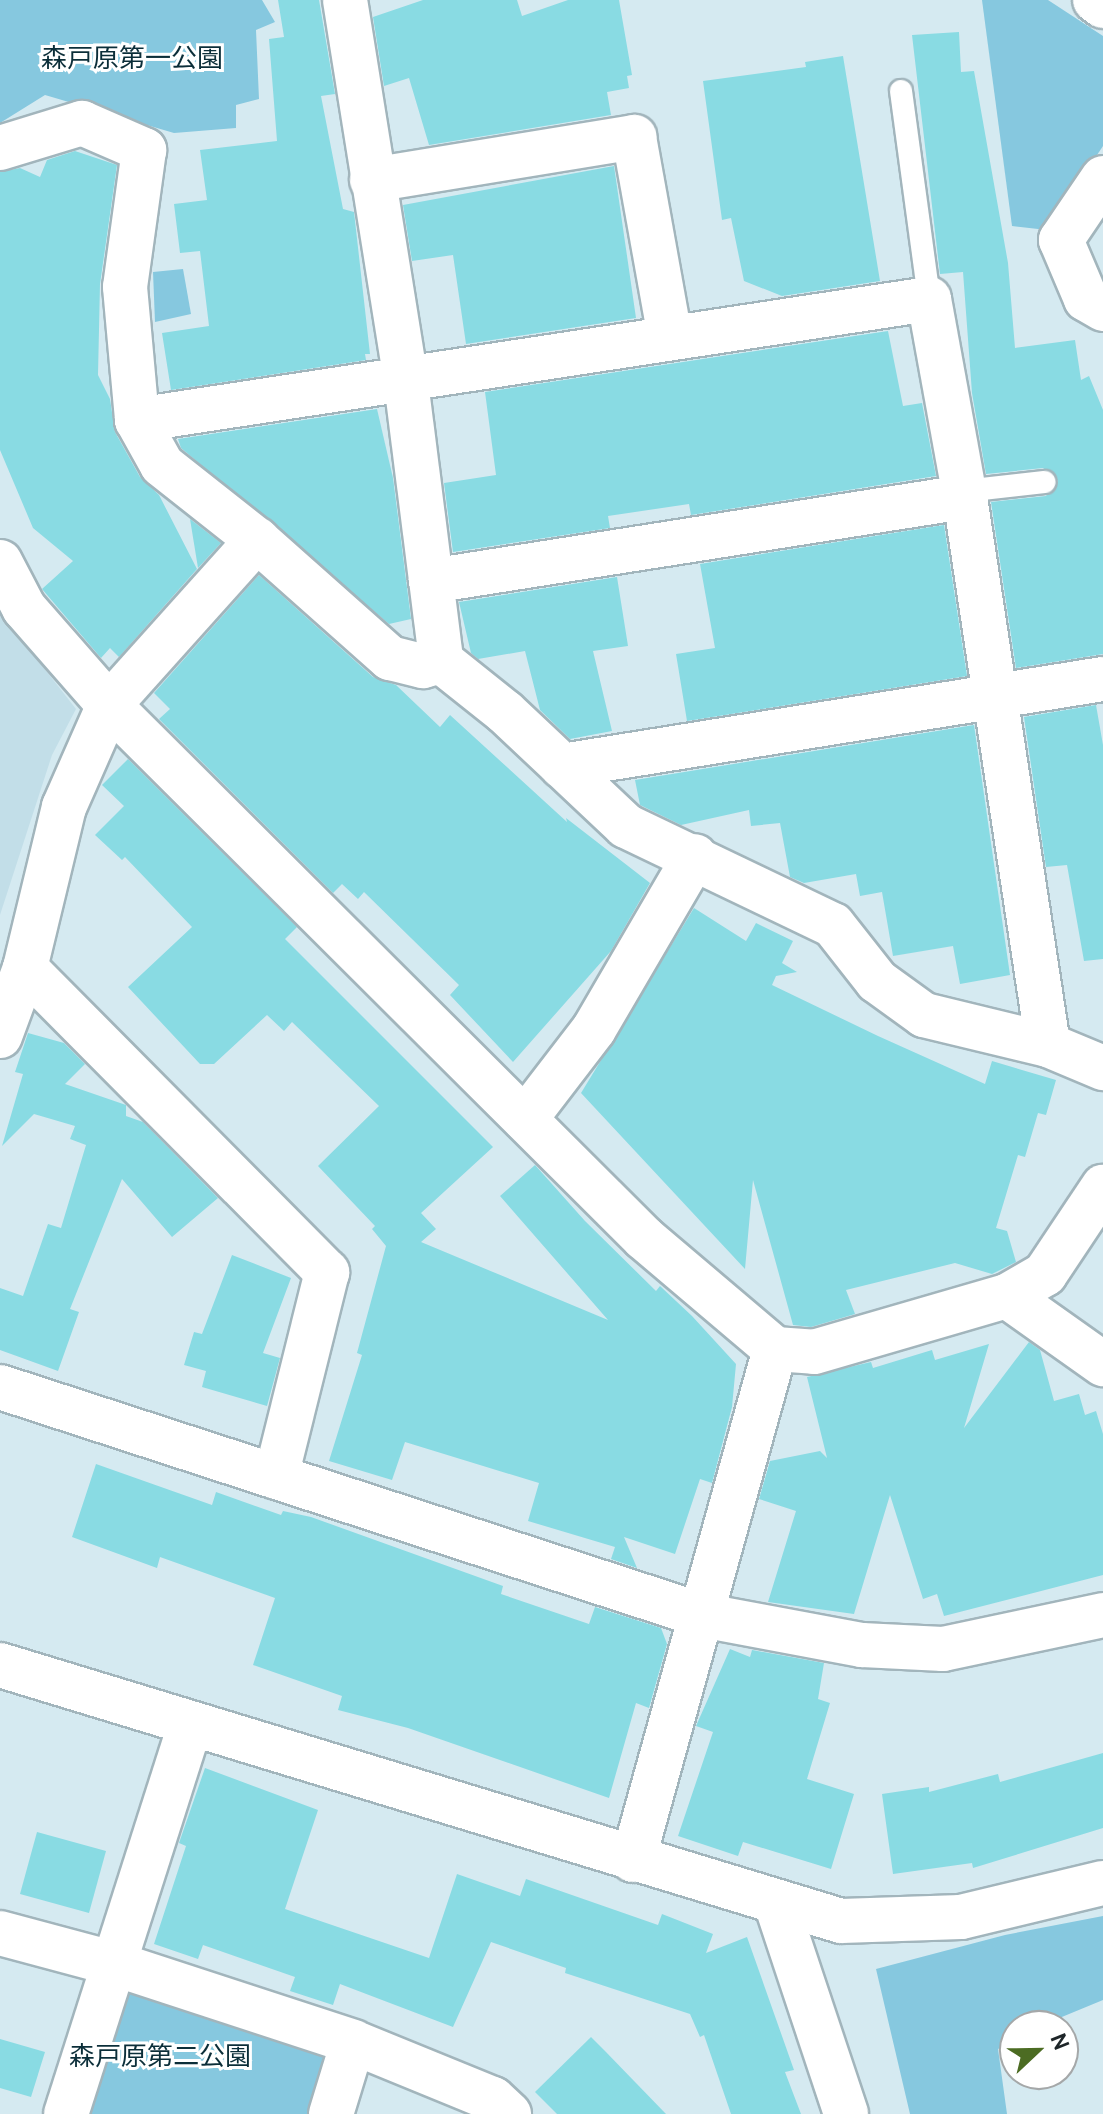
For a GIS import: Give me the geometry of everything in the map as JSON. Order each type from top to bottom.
[{"type":"street","points":[[345,0],[406,382],[441,661],[626,826],[695,856],[833,925],[877,981],[924,1015],[1048,1045],[1103,1068]]},
{"type":"street","points":[[1095,0],[1103,6]]},
{"type":"street","points":[[0,148],[82,123],[144,150],[125,287],[137,420],[162,465],[257,540],[390,658],[423,666],[441,661]]},
{"type":"street","points":[[372,180],[634,137],[670,338]]},
{"type":"street","points":[[1103,178],[1061,240],[1086,299],[1103,309]]},
{"type":"street","points":[[137,420],[406,382],[929,299],[964,494],[1048,1045]]},
{"type":"street","points":[[431,581],[964,494]]},
{"type":"street","points":[[0,1036],[25,968],[64,807],[109,705],[257,540]]},
{"type":"street","points":[[0,562],[24,608],[109,705],[644,1238],[775,1349],[814,1352],[1007,1296],[1045,1274],[1103,1187]]},
{"type":"street","points":[[562,766],[1103,679]]},
{"type":"street","points":[[525,1119],[594,1029],[695,856]]},
{"type":"street","points":[[25,968],[327,1272],[276,1477]]},
{"type":"street","points":[[1007,1296],[1103,1364]]},
{"type":"street","points":[[633,1860],[775,1349]]},
{"type":"street","points":[[0,1387],[701,1615],[862,1645],[943,1649],[1103,1615]]},
{"type":"street","points":[[0,1665],[841,1921],[961,1917],[1103,1883]]},
{"type":"street","points":[[66,2114],[191,1723]]},
{"type":"street","points":[[776,1903],[846,2114]]},
{"type":"street","points":[[0,1933],[112,1963],[353,2042],[493,2099],[509,2114]]},
{"type":"street","points":[[331,2114],[353,2042]]},
{"type":"lane","points":[[901,91],[929,299]]},
{"type":"lane","points":[[964,494],[1044,482]]},
{"type":"shaded area","points":[[0,612],[76,709],[52,755],[0,915]]},
{"type":"green space","name":"森戸原第一公園","points":[[0,0],[262,0],[275,22],[256,30],[259,99],[236,105],[236,128],[174,133],[45,95],[0,123]]},
{"type":"green space","points":[[982,0],[1048,0],[1103,36],[1103,146],[1047,230],[1012,226]]},
{"type":"green space","points":[[183,269],[191,314],[155,322],[153,272]]},
{"type":"green space","points":[[1103,1916],[1103,2000],[1079,2010],[999,2010],[999,2090],[1004,2090],[1007,2114],[910,2114],[876,1969],[1005,1935]]},
{"type":"green space","name":"森戸原第二公園","points":[[124,1987],[333,2055],[314,2114],[80,2114]]},
{"type":"building","points":[[278,0],[319,0],[335,94],[321,96],[343,209],[354,212],[370,354],[365,354],[366,360],[171,390],[162,333],[209,326],[200,251],[180,253],[174,204],[207,200],[200,150],[277,141],[269,39],[284,37]]},
{"type":"building","points":[[423,0],[517,0],[522,16],[568,0],[619,0],[632,75],[627,76],[629,88],[607,92],[611,115],[429,145],[409,78],[384,86],[373,17]]},
{"type":"building","points":[[959,32],[961,72],[974,71],[1008,263],[1015,348],[1075,340],[1081,380],[1089,376],[1103,410],[1103,654],[1016,668],[991,502],[1046,496],[1058,481],[1043,468],[986,474],[972,393],[963,272],[940,274],[912,35]]},
{"type":"building","points":[[843,56],[880,281],[782,296],[744,281],[731,218],[722,220],[703,81],[806,67],[805,62]]},
{"type":"building","points":[[75,151],[117,165],[100,284],[98,375],[110,399],[115,432],[140,477],[159,495],[197,569],[119,657],[110,648],[101,658],[42,589],[73,561],[33,528],[0,450],[0,172],[20,168],[40,177],[47,160]]},
{"type":"building","points":[[614,166],[636,318],[466,344],[453,255],[412,261],[403,205]]},
{"type":"building","points":[[888,331],[903,406],[922,403],[936,476],[691,515],[689,504],[608,516],[610,528],[453,552],[444,483],[496,475],[485,392]]},
{"type":"building","points":[[377,409],[393,478],[411,619],[389,624],[181,448],[178,439]]},
{"type":"building","points":[[190,519],[221,543],[198,568]]},
{"type":"building","points":[[944,525],[967,676],[687,721],[676,654],[715,648],[700,564]]},
{"type":"building","points":[[259,575],[373,677],[396,685],[440,727],[450,715],[567,822],[566,818],[650,883],[611,951],[513,1062],[450,995],[459,985],[364,892],[358,899],[342,884],[333,893],[159,719],[170,709],[154,693]]},
{"type":"building","points":[[617,577],[628,646],[593,651],[612,731],[570,739],[540,710],[525,651],[478,659],[471,653],[459,602]]},
{"type":"building","points":[[1096,705],[1103,745],[1103,959],[1084,961],[1067,865],[1046,867],[1024,717]]},
{"type":"building","points":[[974,725],[1010,975],[960,984],[953,946],[893,956],[882,892],[860,896],[856,874],[804,883],[790,877],[780,823],[751,826],[749,810],[681,825],[640,805],[635,780]]},
{"type":"building","points":[[128,759],[297,927],[285,939],[493,1147],[421,1213],[436,1229],[421,1242],[608,1320],[500,1196],[535,1165],[585,1221],[656,1291],[660,1286],[692,1316],[736,1364],[732,1407],[712,1483],[700,1479],[675,1554],[624,1537],[637,1568],[611,1559],[615,1547],[528,1521],[539,1483],[405,1442],[392,1480],[329,1461],[362,1355],[357,1353],[386,1246],[372,1229],[375,1226],[318,1166],[379,1106],[292,1022],[284,1031],[267,1015],[214,1064],[200,1064],[128,987],[192,927],[125,857],[122,860],[95,835],[124,806],[102,785]]},
{"type":"building","points":[[694,908],[746,941],[756,923],[793,941],[782,963],[797,972],[776,976],[772,985],[878,1036],[985,1084],[992,1061],[1056,1080],[1046,1115],[1038,1113],[1025,1157],[1018,1155],[996,1228],[1007,1231],[1016,1262],[992,1274],[955,1263],[846,1290],[855,1314],[811,1327],[793,1325],[753,1180],[745,1269],[581,1093]]},
{"type":"building","points":[[28,1033],[64,1043],[85,1064],[65,1084],[126,1105],[126,1116],[143,1122],[218,1198],[172,1237],[122,1179],[70,1309],[79,1312],[58,1371],[0,1350],[0,1288],[23,1296],[48,1224],[61,1228],[86,1145],[70,1139],[75,1126],[34,1114],[2,1146],[23,1074],[15,1072]]},
{"type":"building","points":[[232,1255],[291,1278],[263,1353],[280,1358],[267,1406],[202,1387],[206,1371],[184,1365],[194,1332],[202,1334]]},
{"type":"building","points":[[1029,1342],[1040,1350],[1054,1401],[1079,1394],[1085,1415],[1096,1411],[1103,1434],[1103,1575],[944,1616],[937,1594],[923,1599],[890,1495],[854,1614],[768,1602],[796,1511],[759,1499],[770,1461],[820,1451],[827,1458],[807,1377],[871,1362],[873,1368],[932,1350],[935,1360],[989,1344],[964,1428]]},
{"type":"building","points":[[96,1464],[212,1505],[216,1492],[281,1515],[283,1511],[311,1517],[503,1586],[501,1594],[589,1624],[595,1607],[661,1628],[667,1644],[649,1708],[636,1703],[609,1798],[408,1728],[338,1710],[342,1696],[253,1665],[275,1598],[160,1557],[157,1568],[72,1537]]},
{"type":"building","points":[[730,1649],[750,1657],[752,1650],[824,1663],[818,1699],[830,1703],[807,1779],[854,1794],[831,1869],[743,1842],[738,1856],[678,1836],[713,1732],[696,1726]]},
{"type":"building","points":[[1103,1753],[1103,1828],[973,1868],[972,1863],[893,1874],[882,1794],[929,1787],[929,1792],[998,1774],[1000,1782]]},
{"type":"building","points":[[205,1768],[318,1810],[285,1909],[429,1958],[457,1874],[520,1896],[526,1879],[658,1925],[662,1914],[713,1934],[706,1953],[747,1937],[794,2070],[785,2072],[801,2114],[731,2114],[704,2035],[700,2037],[690,2014],[565,1973],[566,1968],[491,1942],[453,2027],[340,1984],[333,2005],[290,1991],[295,1977],[203,1945],[198,1959],[154,1944],[186,1846],[179,1843]]},
{"type":"building","points":[[37,1832],[106,1851],[89,1913],[20,1894]]},
{"type":"building","points":[[591,2037],[666,2114],[557,2114],[535,2092]]},
{"type":"building","points":[[0,2039],[45,2052],[31,2097],[0,2088]]}]
